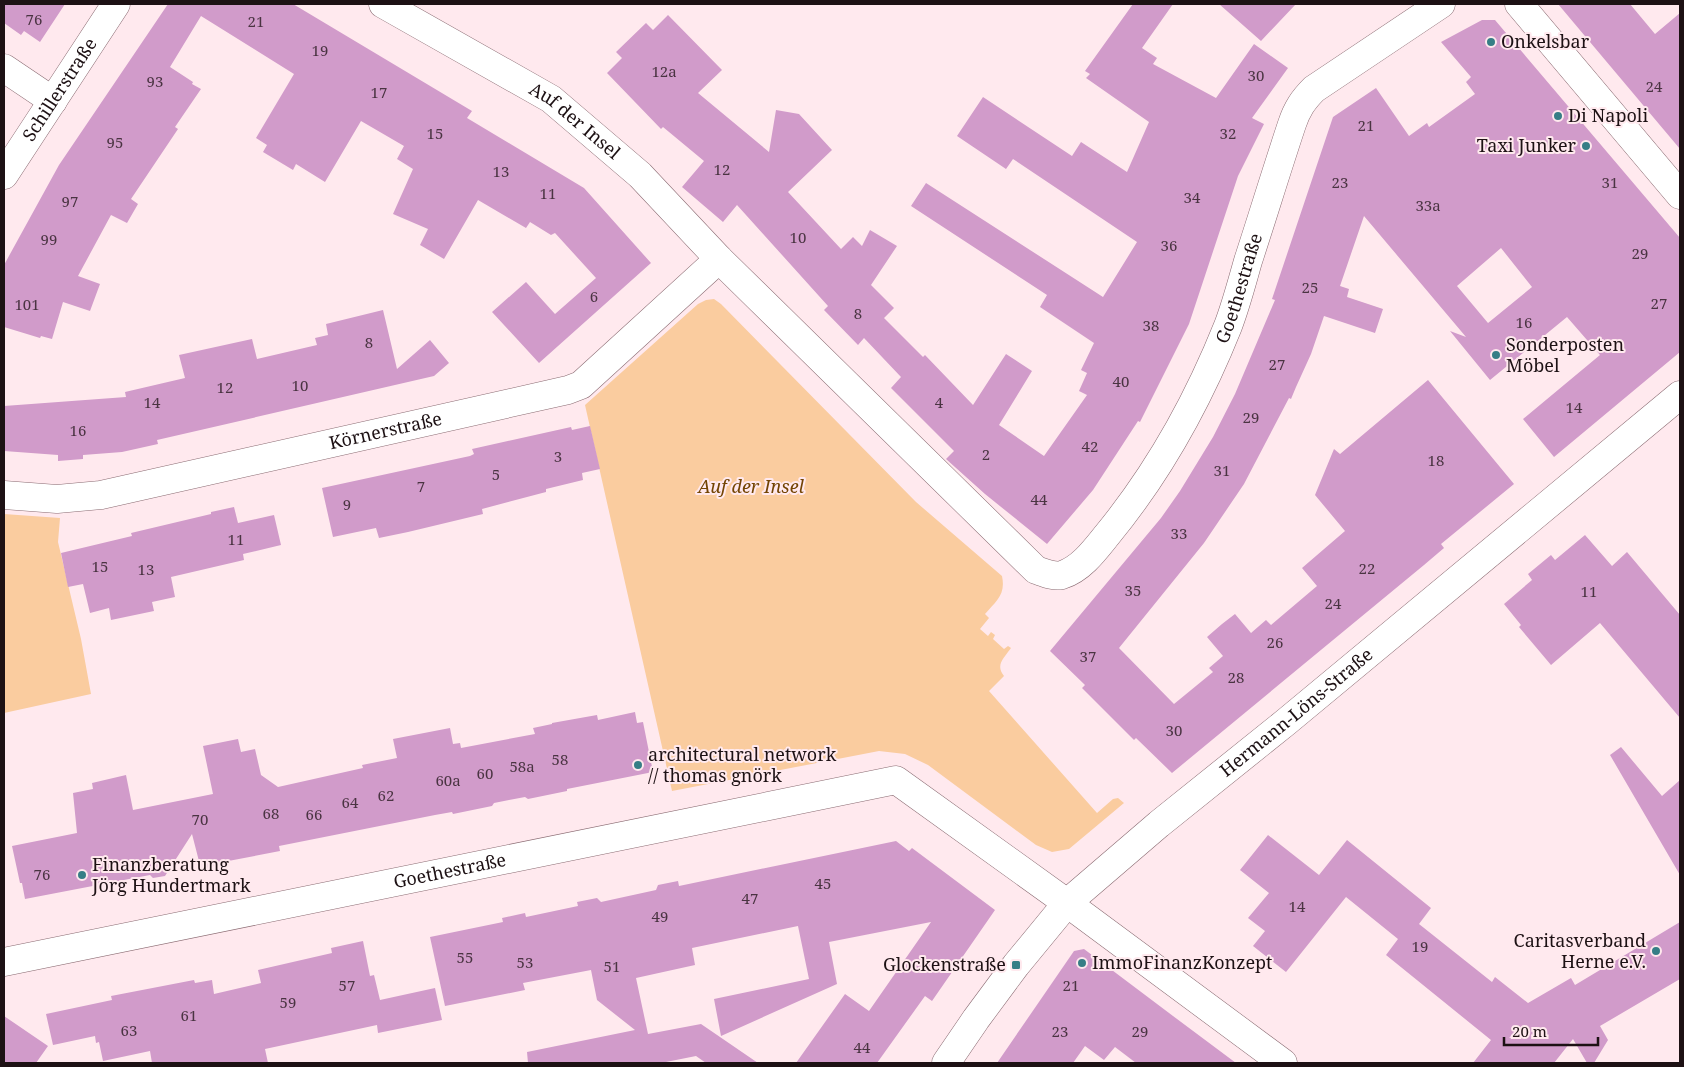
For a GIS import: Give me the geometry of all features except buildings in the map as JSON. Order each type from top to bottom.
[{"type":"street","name":"Schillerstraße","points":[[4,175],[116,4]]},
{"type":"street","name":"Auf der Insel","points":[[383,4],[551,99],[640,175],[719,259],[1036,570]]},
{"type":"street","name":"Goethestraße","points":[[1036,570],[1051,576],[1062,575],[1074,569],[1088,557],[1124,514],[1152,474],[1175,435],[1228,325],[1296,111],[1304,99],[1314,89],[1441,4]]},
{"type":"street","points":[[1519,4],[1680,195]]},
{"type":"street","points":[[4,68],[53,101]]},
{"type":"street","name":"Körnerstraße","points":[[4,495],[57,499],[101,495],[568,390],[582,385],[719,259]]},
{"type":"street","name":"Hermann-Löns-Straße","points":[[946,1063],[1016,965],[1067,903],[1159,824],[1317,696],[1680,395]]},
{"type":"street","name":"Goethestraße","points":[[4,962],[896,780],[1067,903]]},
{"type":"street","points":[[1067,903],[1282,1063]]},
{"type":"green space","points":[[714,299],[916,502],[1002,576],[1003,588],[1001,593],[985,614],[989,618],[980,629],[988,636],[991,632],[995,635],[993,639],[1004,649],[1008,646],[1011,648],[1000,665],[1004,676],[989,691],[1097,813],[1113,799],[1118,798],[1124,803],[1069,849],[1052,852],[1036,845],[928,765],[905,754],[879,751],[672,791],[585,405],[698,304]]},
{"type":"green space","points":[[4,514],[60,518],[58,542],[81,639],[91,694],[4,713]]},
{"type":"place","name":"Onkelsbar","points":[[1491,42]]},
{"type":"place","name":"Di Napoli","points":[[1558,116]]},
{"type":"place","name":"Taxi Junker","points":[[1586,146]]},
{"type":"place","name":"Sonderposten Möbel","points":[[1496,355]]},
{"type":"place","name":"architectural network // thomas gnörk","points":[[638,765]]},
{"type":"place","name":"Finanzberatung Jörg Hundertmark","points":[[82,875]]},
{"type":"place","name":"Caritasverband Herne e.V.","points":[[1656,951]]},
{"type":"place","name":"ImmoFinanzKonzept","points":[[1082,963]]},
{"type":"place","name":"Glockenstraße","points":[[1016,965]]}]
